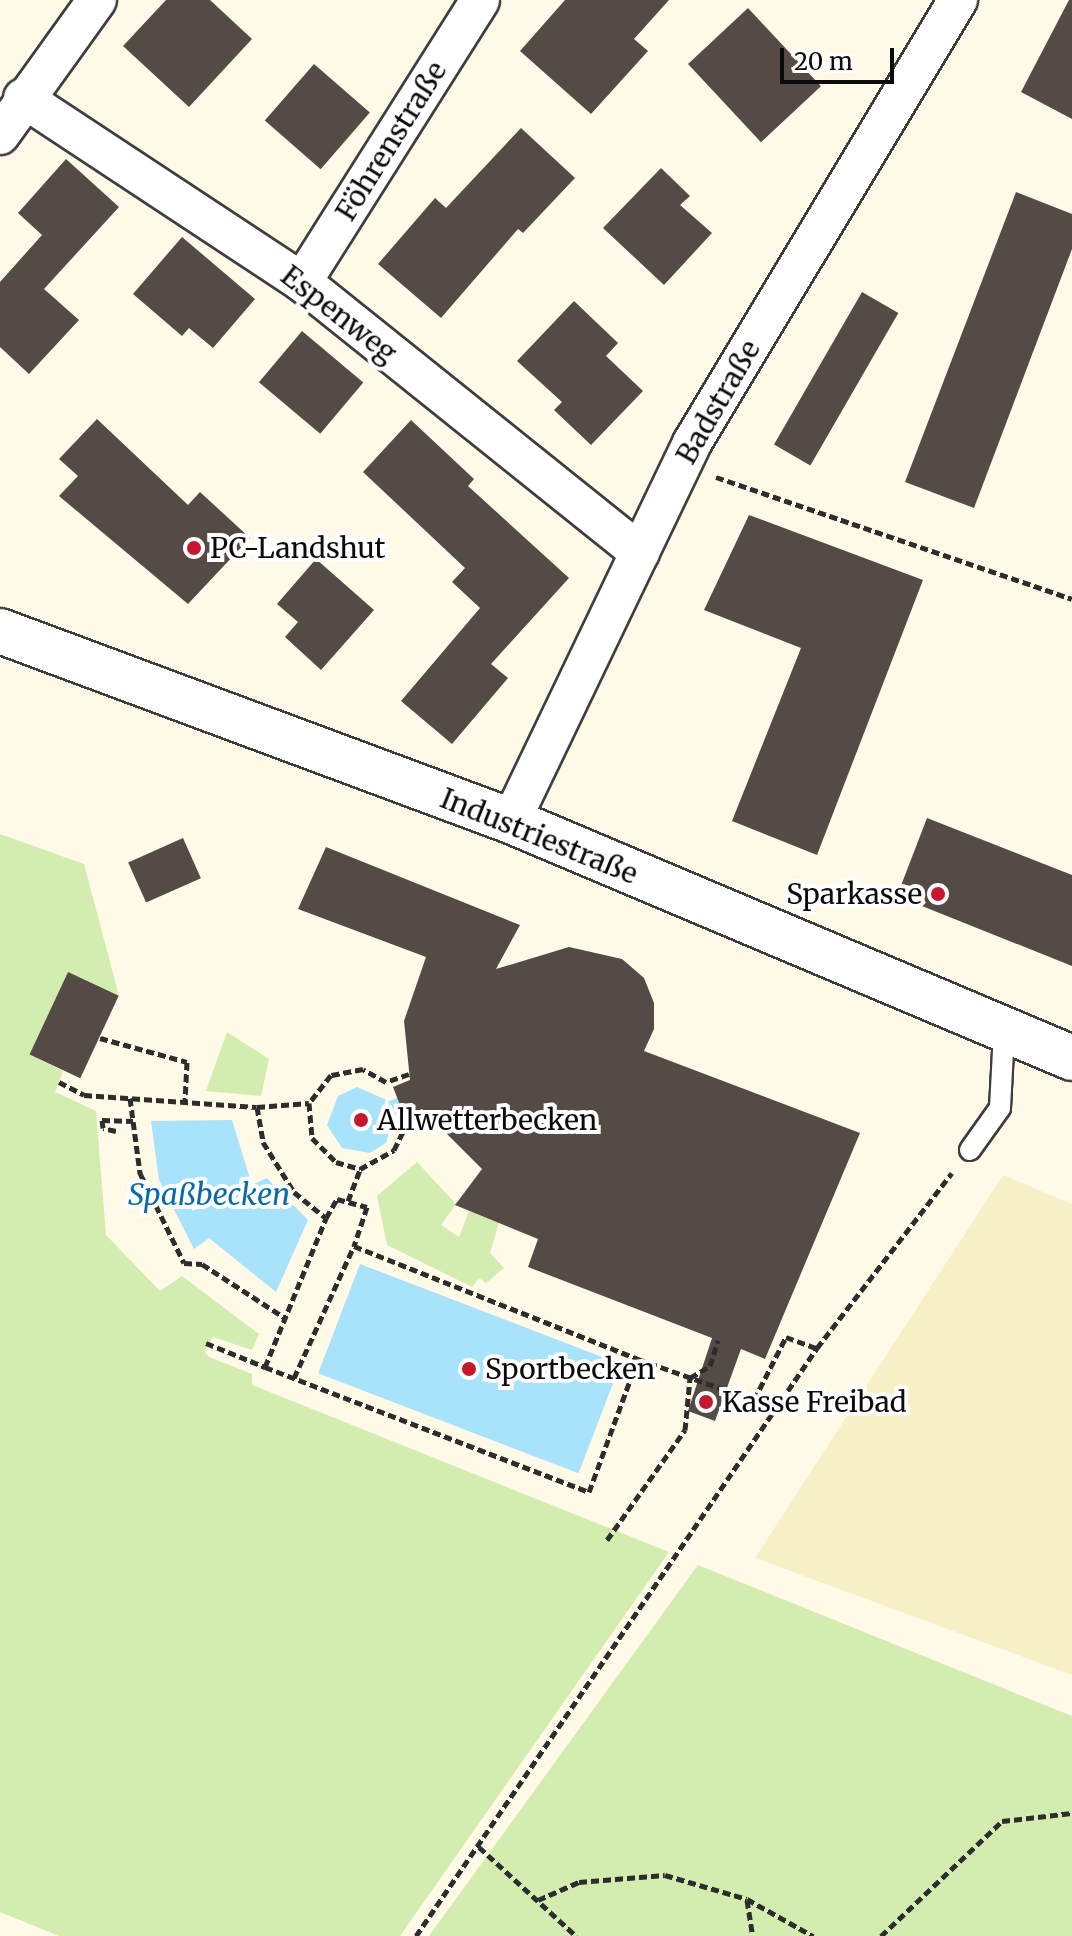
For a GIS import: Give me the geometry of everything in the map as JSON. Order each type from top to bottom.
[{"type":"street","points":[[0,135],[23,98],[97,0]]},
{"type":"street","name":"Föhrenstraße","points":[[302,282],[480,0]]},
{"type":"street","name":"Badstraße","points":[[511,821],[681,465],[958,0]]},
{"type":"street","name":"Espenweg","points":[[23,98],[302,282],[640,553]]},
{"type":"street","name":"Industriestraße","points":[[0,631],[511,821],[1004,1032],[1072,1058]]},
{"type":"lane","points":[[970,1150],[1000,1108],[1004,1032]]},
{"type":"path","points":[[681,465],[1072,599]]},
{"type":"path","points":[[100,1038],[187,1062],[185,1102]]},
{"type":"path","points":[[360,1169],[320,1149],[308,1126],[309,1103],[342,1068],[363,1069],[386,1082],[409,1074]]},
{"type":"path","points":[[59,1082],[84,1095],[257,1107],[309,1103]]},
{"type":"path","points":[[130,1098],[144,1186],[184,1263],[202,1264],[285,1318]]},
{"type":"path","points":[[257,1107],[276,1169],[326,1218]]},
{"type":"path","points":[[347,1202],[360,1169],[394,1150],[407,1123],[426,1114]]},
{"type":"path","points":[[116,1131],[103,1128],[102,1120],[133,1121]]},
{"type":"path","points":[[416,1936],[817,1348],[970,1150]]},
{"type":"path","points":[[265,1367],[326,1218],[337,1199],[367,1207],[354,1246],[294,1378]]},
{"type":"path","points":[[354,1246],[638,1359],[754,1400],[786,1337],[817,1348]]},
{"type":"path","points":[[690,1378],[710,1366],[718,1340]]},
{"type":"path","points":[[206,1343],[589,1492],[638,1359]]},
{"type":"path","points":[[607,1540],[685,1430],[690,1378]]},
{"type":"path","points":[[881,1936],[1002,1821],[1072,1813]]},
{"type":"path","points":[[479,1847],[576,1936]]},
{"type":"path","points":[[538,1900],[579,1882],[665,1875],[747,1899],[813,1936]]},
{"type":"path","points":[[747,1899],[753,1936]]},
{"type":"shaded area","points":[[1003,1175],[1072,1204],[1072,1675],[755,1558]]},
{"type":"green space","points":[[0,834],[84,864],[119,996],[68,973],[30,1055],[63,1071],[55,1092],[96,1111],[106,1235],[160,1291],[182,1276],[259,1334],[252,1350],[213,1337],[204,1351],[209,1357],[252,1374],[252,1385],[669,1552],[400,1936],[59,1936],[0,1912]]},
{"type":"green space","points":[[227,1032],[269,1059],[261,1096],[206,1091]]},
{"type":"green space","points":[[417,1162],[456,1204],[441,1225],[459,1237],[469,1211],[499,1223],[490,1253],[504,1268],[486,1283],[479,1278],[472,1287],[387,1245],[377,1196]]},
{"type":"green space","points":[[698,1565],[1072,1716],[1072,1936],[429,1936]]},
{"type":"water","name":"Allwetterbecken","points":[[357,1087],[389,1101],[416,1090],[422,1103],[394,1115],[386,1143],[370,1153],[342,1148],[327,1125],[338,1096]]},
{"type":"water","name":"Spaßbecken","points":[[232,1120],[252,1185],[267,1178],[308,1220],[276,1292],[209,1238],[194,1249],[159,1180],[151,1121]]},
{"type":"water","name":"Sportbecken","points":[[360,1264],[620,1364],[579,1473],[318,1373]]},
{"type":"building","points":[[166,0],[210,0],[252,39],[189,107],[123,46]]},
{"type":"building","points":[[565,0],[669,0],[634,39],[648,51],[591,114],[520,51]]},
{"type":"building","points":[[1069,0],[1072,0],[1072,119],[1021,92]]},
{"type":"building","points":[[748,8],[821,86],[761,142],[688,64]]},
{"type":"building","points":[[314,64],[370,113],[321,169],[265,121]]},
{"type":"building","points":[[521,128],[575,178],[523,233],[518,229],[441,318],[378,264],[435,198],[446,208]]},
{"type":"building","points":[[66,159],[119,207],[44,289],[79,320],[29,374],[0,347],[0,282],[42,235],[18,213]]},
{"type":"building","points":[[661,168],[690,196],[680,205],[712,233],[664,285],[603,228]]},
{"type":"building","points":[[1016,192],[1072,214],[1072,249],[974,508],[905,482]]},
{"type":"building","points":[[182,237],[255,299],[213,348],[189,328],[182,336],[133,294]]},
{"type":"building","points":[[862,292],[898,313],[810,465],[774,444]]},
{"type":"building","points":[[574,301],[618,343],[606,356],[643,391],[591,445],[554,410],[562,402],[517,361]]},
{"type":"building","points":[[302,331],[363,382],[320,434],[259,382]]},
{"type":"building","points":[[97,419],[188,505],[200,492],[250,538],[188,604],[59,496],[78,476],[59,459]]},
{"type":"building","points":[[411,420],[474,479],[468,486],[569,578],[491,664],[508,678],[452,744],[401,701],[480,608],[452,582],[465,568],[363,472]]},
{"type":"building","points":[[749,515],[923,580],[817,855],[732,821],[801,648],[704,610]]},
{"type":"building","points":[[316,559],[374,610],[321,670],[285,637],[298,622],[277,604]]},
{"type":"building","points":[[927,818],[1072,875],[1072,966],[897,896]]},
{"type":"building","points":[[183,838],[201,878],[146,903],[128,862]]},
{"type":"building","points":[[326,847],[520,925],[496,969],[569,947],[622,959],[644,978],[654,1003],[654,1029],[644,1051],[860,1133],[765,1359],[741,1349],[715,1421],[688,1411],[712,1338],[528,1267],[538,1239],[455,1205],[482,1169],[422,1109],[405,1118],[393,1087],[410,1080],[404,1021],[426,957],[298,909]]},
{"type":"building","points":[[68,972],[119,996],[80,1078],[30,1054]]},
{"type":"place","name":"PC-Landshut","points":[[194,548]]},
{"type":"place","name":"Sparkasse","points":[[938,894]]},
{"type":"place","name":"Allwetterbecken","points":[[361,1120]]},
{"type":"place","name":"Sportbecken","points":[[469,1369]]},
{"type":"place","name":"Kasse Freibad","points":[[706,1402]]}]
